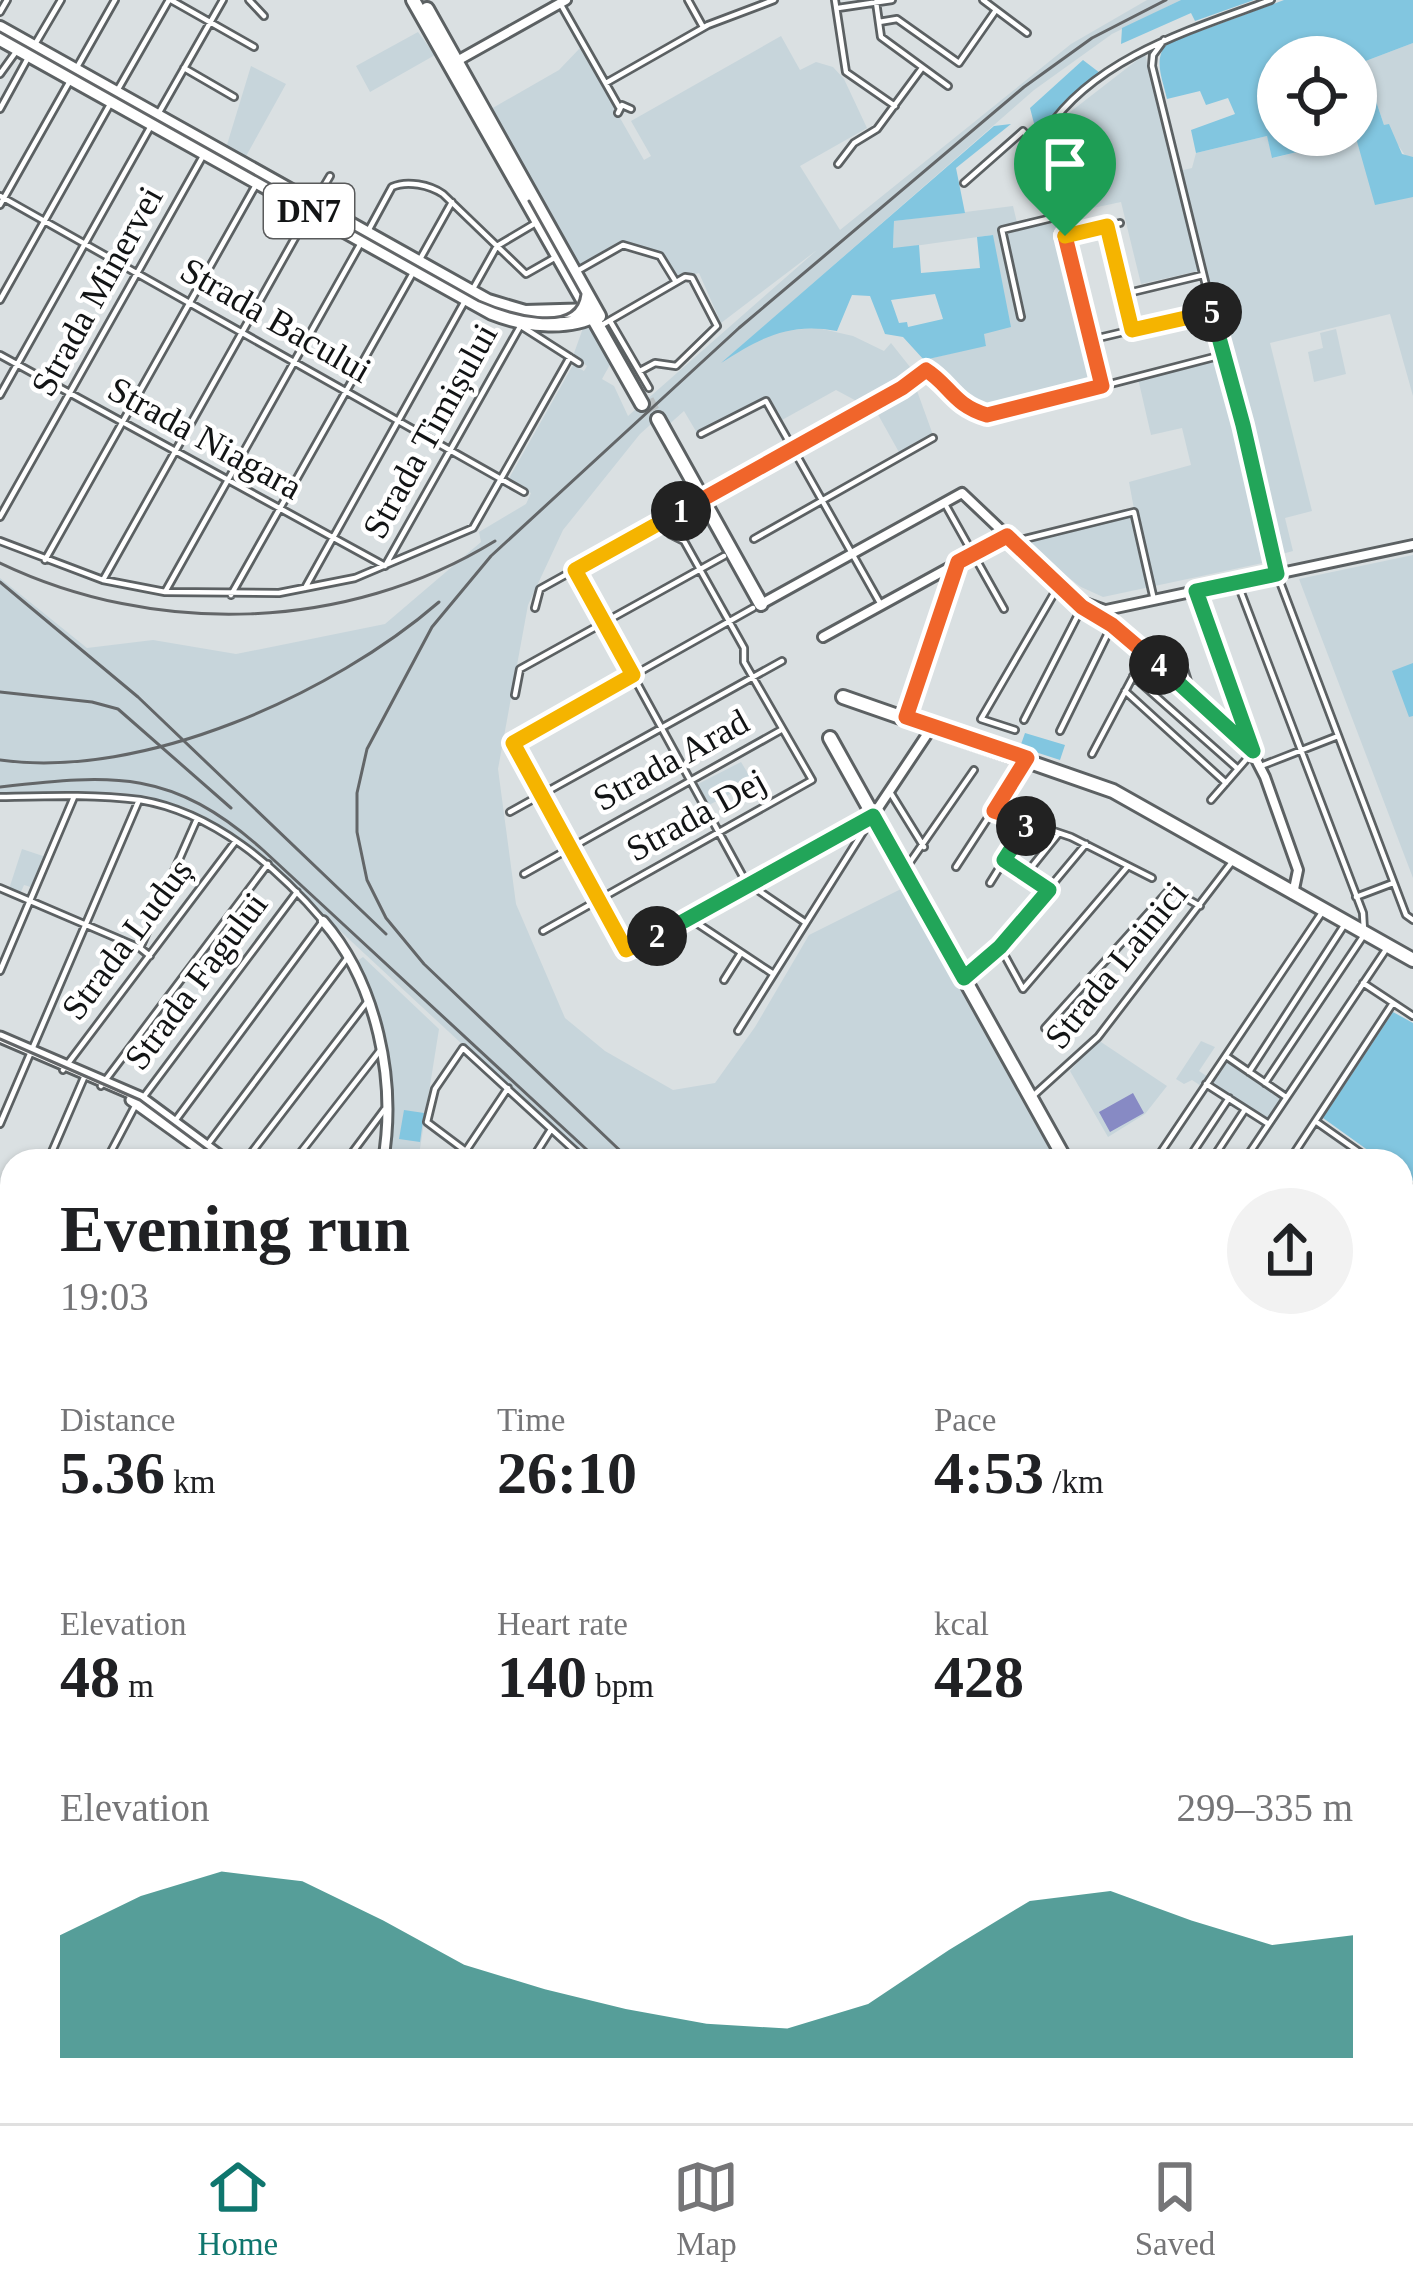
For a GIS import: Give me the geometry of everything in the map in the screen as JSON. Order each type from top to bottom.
[{"type":"main road","points":[[417,0],[541,220],[576,272],[597,318]]},
{"type":"main road","name":"DN7","points":[[0,28],[27,50]]},
{"type":"main road","name":"DN7","points":[[0,39],[73,74],[521,324],[597,318]]},
{"type":"main road","name":"DN7","points":[[155,120],[204,154],[259,178]]},
{"type":"main road","points":[[541,220],[556,256],[646,397]]},
{"type":"main road","name":"DN7","points":[[468,296],[518,312],[597,318]]},
{"type":"main road","points":[[655,421],[757,606]]},
{"type":"main road","points":[[843,697],[1126,797],[1233,861],[1294,888],[1385,951],[1413,963]]},
{"type":"main road","points":[[878,712],[906,717],[930,729]]},
{"type":"main road","points":[[830,738],[1059,1149]]},
{"type":"main road","points":[[1294,888],[1321,914],[1413,963]]},
{"type":"main road","points":[[0,1040],[140,1101],[205,1148]]},
{"type":"street","points":[[0,12],[7,0]]},
{"type":"street","points":[[0,110],[27,50],[61,0]]},
{"type":"street","points":[[1,200],[115,0]]},
{"type":"street","points":[[0,300],[170,0],[254,47]]},
{"type":"street","points":[[0,395],[223,0]]},
{"type":"street","points":[[249,0],[264,16]]},
{"type":"street","points":[[688,0],[704,28]]},
{"type":"street","points":[[606,83],[704,28],[774,0]]},
{"type":"street","points":[[892,0],[835,4],[846,72],[895,106]]},
{"type":"street","points":[[983,0],[1028,33]]},
{"type":"street","points":[[1102,386],[1044,140],[1053,121],[1104,74],[1164,40],[1271,0]]},
{"type":"street","points":[[453,63],[563,2],[619,107]]},
{"type":"street","points":[[876,2],[881,38],[948,86]]},
{"type":"street","points":[[879,22],[897,19],[959,63],[996,10]]},
{"type":"street","points":[[1164,40],[1153,55],[1152,67],[1277,574],[1393,883],[1406,916],[1413,920]]},
{"type":"street","points":[[0,74],[27,50]]},
{"type":"street","points":[[184,68],[234,97]]},
{"type":"street","points":[[838,164],[854,143],[877,129],[922,68]]},
{"type":"street","points":[[964,183],[1023,131],[1034,142],[1044,140]]},
{"type":"street","name":"Strada Minervei","points":[[0,517],[204,154]]},
{"type":"street","points":[[104,580],[330,176]]},
{"type":"street","points":[[45,560],[259,178]]},
{"type":"street","points":[[165,592],[392,187],[431,187],[526,274],[556,256]]},
{"type":"street","name":"Strada Bacului","points":[[1,200],[524,492]]},
{"type":"street","points":[[231,595],[452,202]]},
{"type":"street","points":[[1021,317],[1002,230],[1060,216]]},
{"type":"street","points":[[303,590],[497,246],[541,220]]},
{"type":"street","points":[[1065,236],[1120,223]]},
{"type":"street","points":[[1107,226],[1132,330]]},
{"type":"street","points":[[576,272],[623,245],[660,256],[676,283]]},
{"type":"street","points":[[1124,294],[1203,275]]},
{"type":"street","points":[[640,371],[655,363],[676,366],[717,326],[689,277],[597,318],[640,371],[646,397]]},
{"type":"street","points":[[1090,340],[1212,311]]},
{"type":"street","points":[[521,324],[579,363]]},
{"type":"street","name":"Strada Timișului","points":[[385,566],[521,324]]},
{"type":"street","name":"Strada Niagara","points":[[0,355],[385,566]]},
{"type":"street","points":[[536,608],[540,589],[902,388],[926,370],[933,372],[951,396],[987,415],[1222,355]]},
{"type":"street","points":[[0,541],[104,580],[165,592],[231,595],[303,590],[385,566],[473,528],[570,357]]},
{"type":"street","points":[[701,434],[765,400],[881,605]]},
{"type":"street","points":[[754,539],[933,438]]},
{"type":"street","points":[[873,816],[628,951],[513,743],[960,492],[1082,607],[1107,618],[1154,600],[1413,545]]},
{"type":"street","points":[[944,501],[1004,609]]},
{"type":"street","points":[[823,638],[973,554],[1010,539],[1134,512],[1154,600]]},
{"type":"street","points":[[663,521],[670,534],[684,541],[783,729]]},
{"type":"street","points":[[515,694],[520,669],[724,556]]},
{"type":"street","points":[[906,717],[959,562]]},
{"type":"street","points":[[575,570],[749,885],[806,923]]},
{"type":"street","points":[[1237,582],[1363,913],[1363,935],[1265,1083]]},
{"type":"street","points":[[1016,730],[981,719],[1059,586]]},
{"type":"street","points":[[1196,591],[1261,766],[1294,888]]},
{"type":"street","points":[[1072,598],[1107,618],[1253,751]]},
{"type":"street","points":[[1024,720],[1082,607]]},
{"type":"street","points":[[1060,731],[1107,618]]},
{"type":"street","points":[[1092,754],[1145,654]]},
{"type":"street","points":[[510,812],[782,661]]},
{"type":"street","points":[[1182,662],[1192,694]]},
{"type":"street","points":[[1133,676],[1238,769]]},
{"type":"street","points":[[1125,691],[1226,783]]},
{"type":"street","name":"Strada Dej","points":[[543,931],[812,780],[783,729]]},
{"type":"street","name":"Strada Arad","points":[[524,874],[783,729]]},
{"type":"street","points":[[739,1031],[930,729]]},
{"type":"street","points":[[1261,766],[1339,736]]},
{"type":"street","points":[[1211,800],[1253,751]]},
{"type":"street","points":[[956,867],[1025,761]]},
{"type":"street","points":[[903,870],[924,847],[974,770]]},
{"type":"street","points":[[890,792],[924,847]]},
{"type":"street","points":[[0,971],[74,796]]},
{"type":"street","points":[[0,797],[139,800],[197,818],[268,864],[323,921],[349,957],[382,1048],[388,1106],[384,1149]]},
{"type":"street","points":[[0,1124],[139,800]]},
{"type":"street","points":[[994,811],[1058,832],[1152,878]]},
{"type":"street","points":[[140,948],[197,818]]},
{"type":"street","points":[[990,883],[1028,822]]},
{"type":"street","points":[[1026,874],[1058,832]]},
{"type":"street","name":"Strada Luduș","points":[[64,1067],[235,842]]},
{"type":"street","points":[[964,978],[1000,947],[1086,844]]},
{"type":"street","points":[[1004,860],[1049,890]]},
{"type":"street","name":"Strada Lainici","points":[[1030,1098],[1098,1037],[1233,861]]},
{"type":"street","points":[[103,1084],[268,864]]},
{"type":"street","points":[[1000,947],[1023,988],[1128,866]]},
{"type":"street","points":[[1356,897],[1393,883]]},
{"type":"street","points":[[0,888],[150,956]]},
{"type":"street","points":[[1045,1028],[1170,889],[1200,906]]},
{"type":"street","name":"Strada Fagului","points":[[113,1149],[140,1101],[297,892]]},
{"type":"street","points":[[1163,1149],[1321,914]]},
{"type":"street","points":[[689,918],[772,974]]},
{"type":"street","points":[[172,1124],[323,921]]},
{"type":"street","points":[[1249,1072],[1343,927]]},
{"type":"street","points":[[1252,1149],[1385,951]]},
{"type":"street","points":[[724,980],[742,953]]},
{"type":"street","points":[[205,1148],[349,957]]},
{"type":"street","points":[[1363,983],[1413,1016]]},
{"type":"street","points":[[254,1149],[367,1002]]},
{"type":"street","points":[[1297,1149],[1393,1003]]},
{"type":"street","points":[[304,1149],[382,1048]]},
{"type":"street","points":[[461,1149],[428,1125],[435,1089],[463,1048],[573,1149]]},
{"type":"street","points":[[1226,1056],[1287,1097]]},
{"type":"street","points":[[53,1149],[85,1076]]},
{"type":"street","points":[[1206,1084],[1269,1124]]},
{"type":"street","points":[[467,1149],[508,1088]]},
{"type":"street","points":[[1195,1149],[1228,1098]]},
{"type":"street","points":[[355,1149],[388,1106]]},
{"type":"street","points":[[1218,1149],[1245,1108]]},
{"type":"street","points":[[1316,1121],[1355,1149]]},
{"type":"street","points":[[538,1149],[551,1129]]},
{"type":"shaded area","points":[[1147,0],[1181,0],[1112,34],[1034,90],[731,355],[775,331],[818,328],[853,336],[884,351],[891,343],[914,372],[864,405],[836,390],[782,420],[770,398],[700,438],[684,411],[665,428],[659,417],[640,434],[563,530],[528,605],[498,769],[516,904],[565,1018],[605,1051],[673,1090],[715,1083],[755,1027],[809,935],[903,888],[1049,1149],[575,1149],[240,838],[190,809],[148,796],[113,792],[0,795],[0,578],[87,648],[153,640],[236,654],[385,624],[481,542],[479,532],[526,504],[531,493],[508,480],[573,365],[584,371],[587,366],[573,356],[583,328],[593,329],[612,361],[602,379],[614,386],[628,416],[817,250],[721,323],[699,273],[677,279],[663,255],[621,244],[580,268],[491,109],[559,70],[580,48],[644,160],[651,156],[631,121],[781,36],[800,70],[816,62],[833,67],[844,79],[867,128],[800,166],[840,230],[1071,44]]},
{"type":"shaded area","points":[[1181,0],[1254,0],[1195,21],[1191,13],[1121,44],[1122,28]]},
{"type":"shaded area","points":[[1284,0],[1413,0],[1413,43],[1377,57],[1377,36],[1257,36],[1257,138],[1196,153],[1191,130],[1235,114],[1228,98],[1206,105],[1200,91],[1167,99],[1161,77],[1163,49],[1168,43]]},
{"type":"shaded area","points":[[418,32],[435,55],[370,92],[356,66]]},
{"type":"shaded area","points":[[1413,43],[1413,157],[1407,158],[1384,125],[1377,104],[1377,57]]},
{"type":"shaded area","points":[[1145,54],[1175,172],[1192,168],[1196,153],[1257,138],[1257,156],[1374,156],[1413,196],[1413,396],[1390,314],[1270,343],[1312,511],[1285,518],[1293,551],[1282,554],[1282,559],[1103,597],[1081,587],[1017,539],[1134,509],[1129,482],[1191,465],[1182,428],[1151,435],[1137,374],[1219,354],[1198,271],[1141,284],[1121,202],[1064,214],[1049,150],[1052,126]]},
{"type":"shaded area","points":[[1083,60],[1100,73],[1036,131],[1030,108]]},
{"type":"shaded area","points":[[251,66],[286,84],[245,158],[226,148]]},
{"type":"shaded area","points":[[1377,104],[1402,154],[1413,157],[1413,197],[1375,205],[1361,156],[1377,156]]},
{"type":"shaded area","points":[[1011,124],[956,168],[965,213],[894,221],[893,248],[919,245],[921,273],[980,268],[977,237],[993,235],[1011,327],[984,334],[986,346],[924,360],[903,337],[885,334],[870,296],[852,295],[837,331],[804,329],[776,334],[721,363],[994,126]],"holes":[[[935,294],[943,319],[908,327],[907,322],[899,323],[891,300]]]},
{"type":"shaded area","points":[[1013,206],[1018,227],[1060,216],[1102,386],[982,414],[947,393],[924,360],[986,345],[992,235],[893,249],[894,221]]},
{"type":"shaded area","points":[[1336,329],[1346,374],[1314,382],[1308,352],[1323,348],[1320,333]]},
{"type":"shaded area","points":[[916,388],[933,435],[900,454],[876,411]]},
{"type":"shaded area","points":[[1413,555],[1413,878],[1299,579]]},
{"type":"shaded area","points":[[1413,663],[1413,716],[1409,717],[1392,671]]},
{"type":"shaded area","points":[[1025,733],[1065,745],[1060,760],[1020,747]]},
{"type":"shaded area","points":[[741,762],[753,782],[709,805],[698,784]]},
{"type":"shaded area","points":[[22,849],[46,857],[34,888],[24,885],[20,894],[9,889]]},
{"type":"shaded area","points":[[363,957],[439,1029],[420,1149],[390,1149],[394,1126],[386,1046],[354,963]]},
{"type":"shaded area","points":[[1393,1012],[1413,1023],[1413,1149],[1366,1149],[1323,1118]]},
{"type":"shaded area","points":[[1098,1040],[1167,1086],[1145,1114],[1108,1137],[1070,1071]]},
{"type":"shaded area","points":[[1201,1041],[1215,1047],[1199,1071],[1208,1077],[1201,1086],[1192,1080],[1184,1084],[1176,1079]]},
{"type":"shaded area","points":[[1227,1062],[1282,1098],[1267,1121],[1212,1084]]},
{"type":"shaded area","points":[[1133,1093],[1144,1113],[1110,1132],[1099,1112]]},
{"type":"shaded area","points":[[404,1110],[424,1113],[420,1142],[399,1139]]},
{"type":"tunnel","points":[[648,400],[658,419]]},
{"type":"tram line","points":[[0,32],[479,301],[553,318],[576,307],[581,294],[529,201]]},
{"type":"tram line","points":[[0,1039],[140,1100],[206,1149]]},
{"type":"railway","points":[[618,1149],[424,964],[386,918],[367,880],[357,832],[357,793],[367,749],[432,627],[491,556],[739,328],[1024,87],[1092,38],[1166,0]]},
{"type":"railway","points":[[0,563],[60,587],[122,604],[186,613],[250,614],[377,593],[438,571],[495,541]]},
{"type":"railway","points":[[0,582],[138,697],[386,934]]},
{"type":"railway","points":[[0,760],[56,763],[114,757],[233,723],[346,668],[439,602]]},
{"type":"railway","points":[[0,692],[118,709],[231,808]]},
{"type":"railway","points":[[0,787],[110,780],[140,783],[200,804],[263,850],[586,1149]]},
{"type":"route","points":[[1107,226],[1132,330],[1212,311],[1277,574],[1196,591],[1253,751],[1112,625],[1082,607],[1007,536],[956,566],[906,717],[1027,758],[994,811],[1028,822],[1004,860],[1049,890],[1000,947],[964,978],[873,816],[626,950],[513,746],[514,741],[633,675],[575,570],[695,503],[690,495],[703,499],[926,370],[933,372],[951,396],[987,415],[1102,386],[1065,236],[1107,226]]}]
